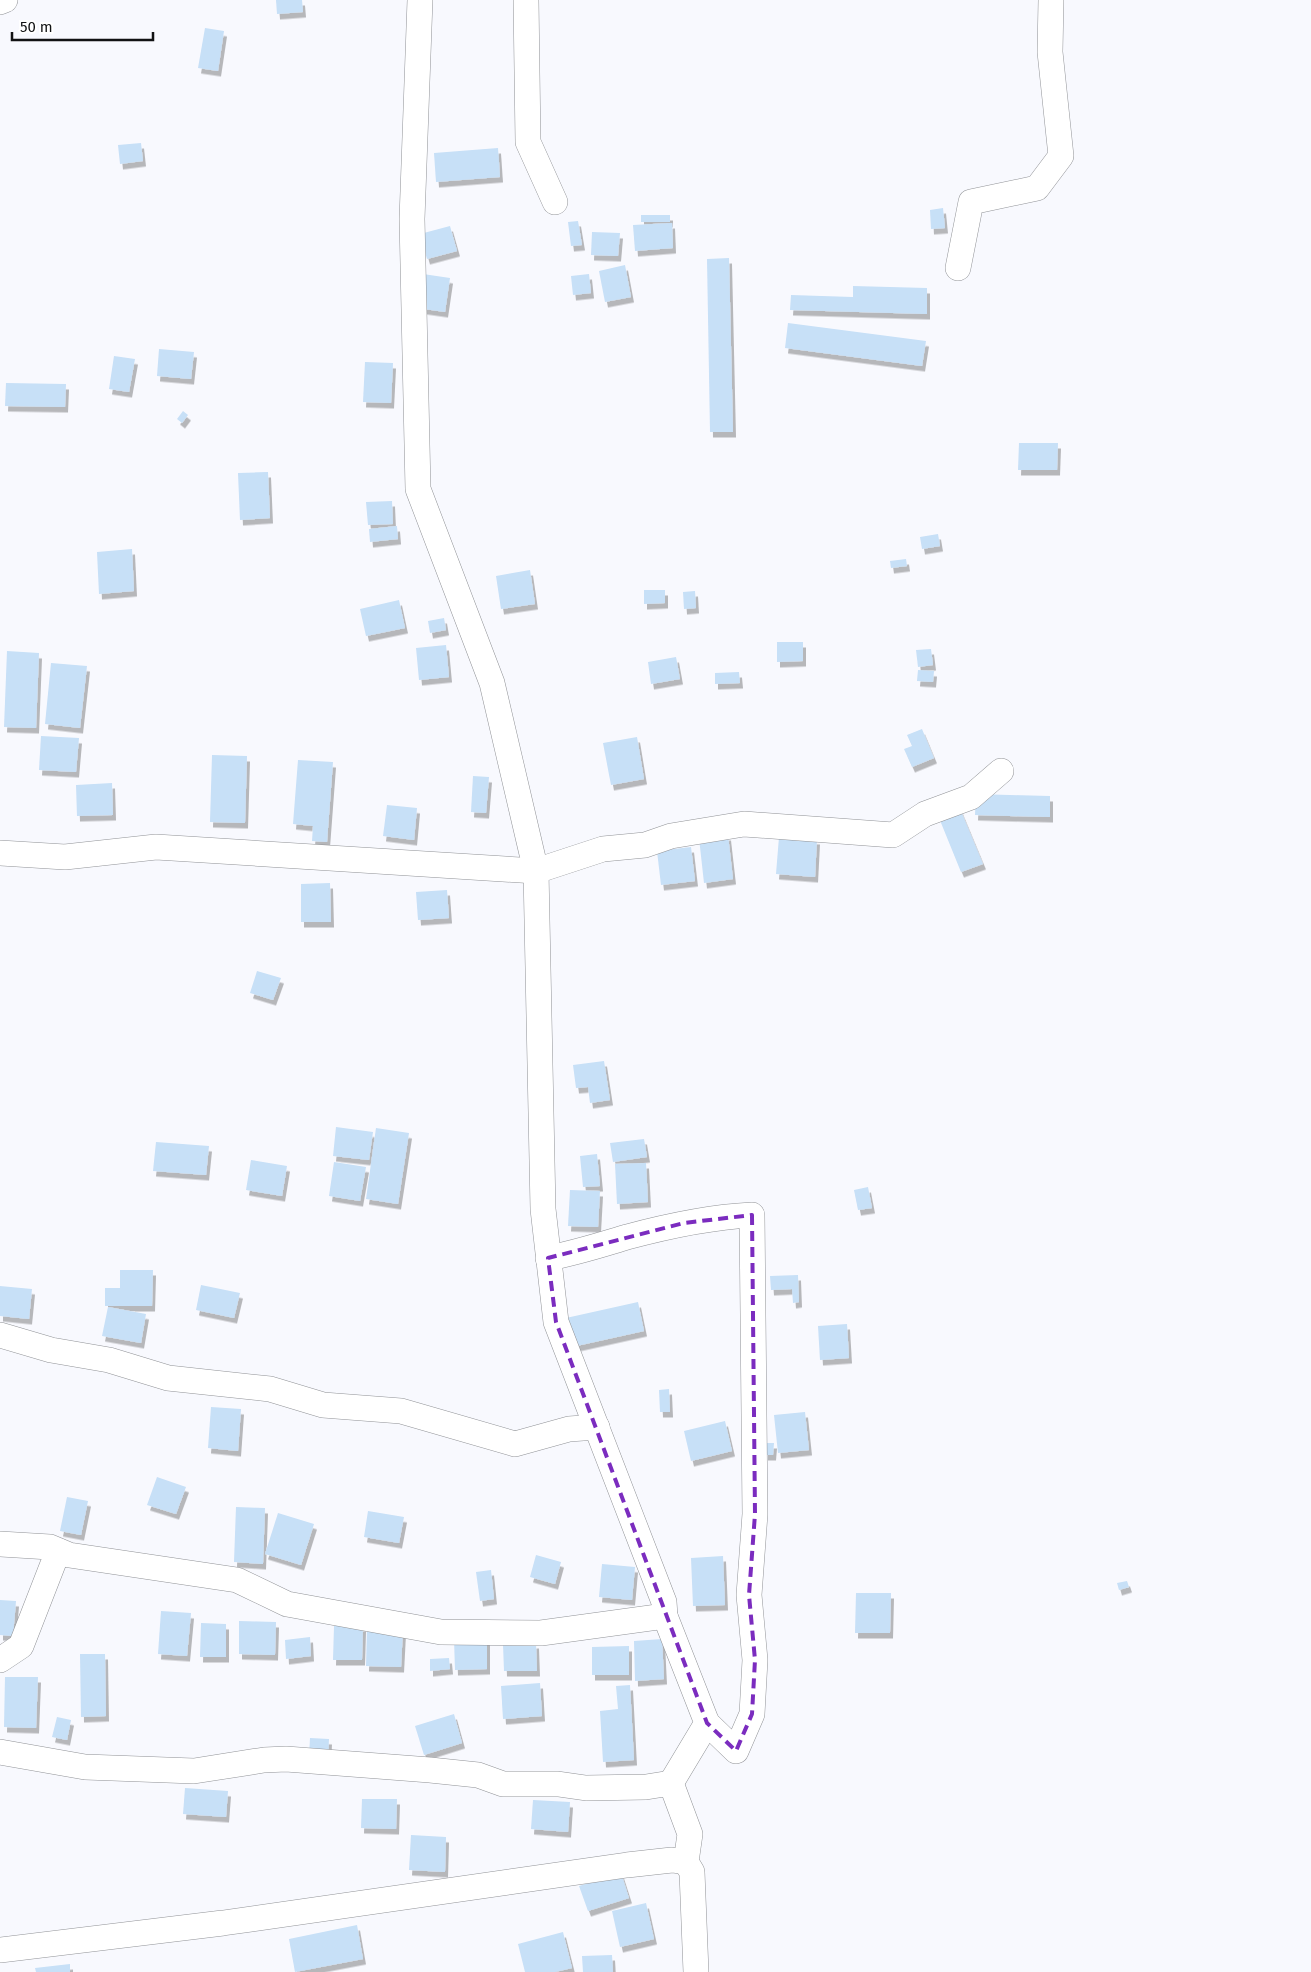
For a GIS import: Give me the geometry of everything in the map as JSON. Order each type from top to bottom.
[{"type":"street","points":[[0,2],[5,0]]},
{"type":"street","points":[[420,0],[412,219],[418,489],[492,683],[536,872],[543,1209],[548,1258],[556,1322],[664,1602],[665,1616],[707,1723],[736,1750],[752,1714],[754,1660],[749,1595],[755,1514],[752,1215],[720,1217],[684,1223],[588,1250],[548,1258]]},
{"type":"street","points":[[526,0],[528,142],[555,202]]},
{"type":"street","points":[[958,268],[971,202],[1037,188],[1061,156],[1050,52],[1051,0]]},
{"type":"street","points":[[0,853],[64,857],[156,847],[536,872],[603,849],[645,845],[671,836],[744,824],[893,835],[925,814],[971,797],[1001,771]]},
{"type":"street","points":[[0,1335],[51,1350],[109,1360],[168,1378],[270,1389],[323,1405],[401,1411],[515,1444],[569,1429],[597,1427]]},
{"type":"street","points":[[0,1544],[50,1547],[69,1555],[237,1580],[287,1604],[441,1632],[541,1633],[665,1616]]},
{"type":"street","points":[[0,1660],[21,1646],[58,1551]]},
{"type":"street","points":[[0,1752],[86,1767],[194,1771],[264,1760],[286,1759],[478,1775],[503,1784],[558,1784],[586,1788],[646,1787],[671,1783],[707,1723]]},
{"type":"street","points":[[671,1783],[690,1834],[686,1862],[692,1872],[696,1972]]},
{"type":"street","points":[[0,1950],[222,1923],[627,1865],[672,1860],[686,1862]]},
{"type":"highlighted area","points":[[752,1215],[755,1514],[749,1595],[755,1660],[752,1714],[736,1751],[707,1723],[556,1322],[548,1258],[684,1223]]},
{"type":"building","points":[[276,0],[302,0],[303,12],[277,14]]},
{"type":"building","points":[[205,28],[224,31],[218,71],[198,68]]},
{"type":"building","points":[[141,143],[143,161],[120,164],[118,145]]},
{"type":"building","points":[[498,148],[500,177],[436,182],[434,153]]},
{"type":"building","points":[[943,208],[945,228],[931,229],[930,210]]},
{"type":"building","points":[[641,215],[670,215],[670,222],[641,222]]},
{"type":"building","points":[[578,221],[582,245],[571,246],[568,222]]},
{"type":"building","points":[[672,223],[673,248],[635,251],[633,225]]},
{"type":"building","points":[[450,226],[457,251],[427,259],[420,234]]},
{"type":"building","points":[[592,232],[620,233],[618,256],[591,255]]},
{"type":"building","points":[[729,258],[733,432],[710,432],[707,259]]},
{"type":"building","points":[[625,265],[631,297],[605,302],[599,271]]},
{"type":"building","points":[[423,274],[450,278],[445,312],[417,308]]},
{"type":"building","points":[[589,274],[591,293],[573,295],[571,276]]},
{"type":"building","points":[[853,286],[927,288],[927,314],[790,310],[791,295],[853,297]]},
{"type":"building","points":[[788,323],[926,341],[922,366],[785,348]]},
{"type":"building","points":[[159,349],[194,352],[191,379],[157,376]]},
{"type":"building","points":[[114,356],[135,359],[129,392],[109,389]]},
{"type":"building","points":[[365,362],[393,363],[391,403],[363,402]]},
{"type":"building","points":[[6,383],[66,384],[65,407],[5,406]]},
{"type":"building","points":[[183,411],[188,415],[182,423],[177,419]]},
{"type":"building","points":[[1019,443],[1058,443],[1057,470],[1018,470]]},
{"type":"building","points":[[268,472],[270,518],[240,520],[238,473]]},
{"type":"building","points":[[392,501],[393,524],[368,525],[366,502]]},
{"type":"building","points":[[397,526],[398,539],[370,542],[369,529]]},
{"type":"building","points":[[938,534],[940,546],[922,549],[920,537]]},
{"type":"building","points":[[132,549],[134,591],[99,594],[97,552]]},
{"type":"building","points":[[906,559],[907,566],[891,568],[890,561]]},
{"type":"building","points":[[530,570],[535,604],[501,609],[496,576]]},
{"type":"building","points":[[644,590],[665,590],[665,603],[644,604]]},
{"type":"building","points":[[695,591],[696,608],[684,609],[683,592]]},
{"type":"building","points":[[399,600],[405,628],[366,636],[360,609]]},
{"type":"building","points":[[444,618],[446,630],[430,633],[428,621]]},
{"type":"building","points":[[777,642],[803,642],[803,661],[777,662]]},
{"type":"building","points":[[446,645],[449,677],[419,680],[416,648]]},
{"type":"building","points":[[931,649],[933,665],[918,667],[916,650]]},
{"type":"building","points":[[7,651],[39,653],[36,728],[4,727]]},
{"type":"building","points":[[676,657],[680,679],[651,684],[648,662]]},
{"type":"building","points":[[51,663],[87,666],[80,728],[45,724]]},
{"type":"building","points":[[918,670],[934,671],[933,682],[917,681]]},
{"type":"building","points":[[739,672],[740,683],[715,684],[715,673]]},
{"type":"building","points":[[922,729],[934,758],[912,767],[904,749],[912,746],[907,735]]},
{"type":"building","points":[[41,736],[79,738],[76,772],[39,770]]},
{"type":"building","points":[[637,737],[644,779],[611,785],[603,743]]},
{"type":"building","points":[[212,755],[247,756],[245,823],[210,822]]},
{"type":"building","points":[[298,760],[333,762],[327,842],[312,841],[313,826],[293,824]]},
{"type":"building","points":[[473,776],[489,777],[486,813],[471,812]]},
{"type":"building","points":[[112,783],[113,815],[77,816],[76,785]]},
{"type":"building","points":[[976,794],[1050,796],[1050,817],[975,815]]},
{"type":"building","points":[[958,804],[983,864],[961,872],[937,813]]},
{"type":"building","points":[[387,805],[417,808],[414,840],[383,836]]},
{"type":"building","points":[[728,835],[733,879],[704,883],[699,838]]},
{"type":"building","points":[[779,837],[817,839],[815,877],[776,874]]},
{"type":"building","points":[[691,847],[695,881],[661,885],[657,851]]},
{"type":"building","points":[[330,883],[331,922],[301,922],[301,884]]},
{"type":"building","points":[[447,890],[449,918],[418,920],[416,892]]},
{"type":"building","points":[[257,971],[281,978],[273,1000],[250,993]]},
{"type":"building","points":[[604,1061],[610,1100],[590,1103],[588,1087],[576,1088],[573,1065]]},
{"type":"building","points":[[336,1127],[373,1132],[369,1160],[333,1156]]},
{"type":"building","points":[[376,1128],[409,1133],[398,1204],[366,1199]]},
{"type":"building","points":[[644,1139],[647,1157],[613,1162],[610,1143]]},
{"type":"building","points":[[156,1142],[209,1146],[206,1175],[153,1171]]},
{"type":"building","points":[[597,1154],[600,1186],[583,1187],[580,1156]]},
{"type":"building","points":[[251,1160],[287,1166],[282,1196],[246,1190]]},
{"type":"building","points":[[334,1162],[366,1167],[360,1201],[329,1196]]},
{"type":"building","points":[[646,1163],[648,1202],[617,1204],[615,1164]]},
{"type":"building","points":[[868,1187],[872,1208],[858,1210],[854,1190]]},
{"type":"building","points":[[570,1190],[600,1191],[598,1227],[568,1226]]},
{"type":"building","points":[[120,1270],[153,1270],[152,1306],[105,1306],[105,1288],[120,1288]]},
{"type":"building","points":[[798,1275],[799,1302],[793,1303],[792,1289],[771,1290],[770,1276]]},
{"type":"building","points":[[201,1285],[240,1293],[234,1318],[196,1310]]},
{"type":"building","points":[[0,1286],[32,1289],[29,1319],[0,1316]]},
{"type":"building","points":[[638,1302],[644,1331],[572,1347],[566,1318]]},
{"type":"building","points":[[108,1307],[146,1314],[141,1343],[102,1336]]},
{"type":"building","points":[[847,1324],[849,1358],[820,1360],[818,1326]]},
{"type":"building","points":[[669,1389],[670,1412],[660,1412],[659,1390]]},
{"type":"building","points":[[211,1407],[241,1409],[238,1451],[208,1448]]},
{"type":"building","points":[[805,1412],[809,1450],[778,1453],[774,1415]]},
{"type":"building","points":[[725,1421],[732,1451],[691,1461],[684,1431]]},
{"type":"building","points":[[765,1443],[774,1443],[773,1455],[765,1455]]},
{"type":"building","points":[[157,1477],[186,1487],[176,1514],[147,1505]]},
{"type":"building","points":[[67,1497],[88,1501],[81,1535],[60,1531]]},
{"type":"building","points":[[236,1507],[265,1508],[263,1564],[234,1562]]},
{"type":"building","points":[[368,1511],[404,1517],[399,1543],[364,1537]]},
{"type":"building","points":[[278,1513],[314,1524],[301,1565],[265,1554]]},
{"type":"building","points":[[536,1555],[561,1562],[555,1584],[530,1577]]},
{"type":"building","points":[[723,1556],[725,1605],[693,1606],[691,1558]]},
{"type":"building","points":[[602,1564],[635,1567],[632,1600],[599,1597]]},
{"type":"building","points":[[491,1570],[494,1599],[480,1601],[476,1572]]},
{"type":"building","points":[[1127,1581],[1129,1587],[1119,1590],[1117,1583]]},
{"type":"building","points":[[856,1593],[891,1593],[890,1633],[855,1633]]},
{"type":"building","points":[[0,1600],[16,1601],[13,1636],[0,1635]]},
{"type":"building","points":[[161,1611],[191,1613],[187,1656],[158,1654]]},
{"type":"building","points":[[239,1621],[276,1622],[275,1655],[239,1654]]},
{"type":"building","points":[[201,1623],[226,1624],[226,1657],[200,1657]]},
{"type":"building","points":[[334,1626],[363,1626],[362,1660],[333,1660]]},
{"type":"building","points":[[367,1628],[403,1629],[401,1667],[366,1666]]},
{"type":"building","points":[[310,1637],[311,1656],[286,1659],[285,1640]]},
{"type":"building","points":[[487,1638],[487,1669],[455,1670],[454,1639]]},
{"type":"building","points":[[662,1639],[664,1679],[635,1681],[634,1641]]},
{"type":"building","points":[[536,1643],[537,1671],[504,1671],[503,1644]]},
{"type":"building","points":[[629,1646],[629,1675],[592,1675],[592,1647]]},
{"type":"building","points":[[80,1654],[105,1654],[106,1716],[81,1717]]},
{"type":"building","points":[[449,1658],[450,1669],[430,1671],[430,1659]]},
{"type":"building","points":[[5,1677],[38,1677],[36,1728],[4,1727]]},
{"type":"building","points":[[540,1683],[542,1716],[503,1719],[501,1686]]},
{"type":"building","points":[[630,1685],[634,1760],[603,1762],[600,1711],[618,1709],[616,1686]]},
{"type":"building","points":[[454,1714],[462,1743],[424,1755],[415,1726]]},
{"type":"building","points":[[57,1717],[71,1720],[67,1740],[52,1737]]},
{"type":"building","points":[[310,1738],[329,1739],[328,1758],[309,1757]]},
{"type":"building","points":[[185,1788],[228,1791],[226,1817],[183,1814]]},
{"type":"building","points":[[362,1799],[397,1799],[396,1829],[361,1828]]},
{"type":"building","points":[[533,1800],[570,1802],[568,1832],[531,1829]]},
{"type":"building","points":[[411,1835],[446,1837],[445,1872],[409,1870]]},
{"type":"building","points":[[621,1873],[629,1898],[588,1911],[579,1886]]},
{"type":"building","points":[[646,1903],[654,1939],[620,1947],[612,1911]]},
{"type":"building","points":[[357,1925],[363,1959],[295,1972],[289,1939]]},
{"type":"building","points":[[563,1932],[572,1968],[555,1972],[525,1972],[518,1944]]},
{"type":"building","points":[[612,1955],[613,1972],[583,1972],[582,1956]]},
{"type":"building","points":[[70,1964],[70,1972],[36,1972],[35,1968]]}]
